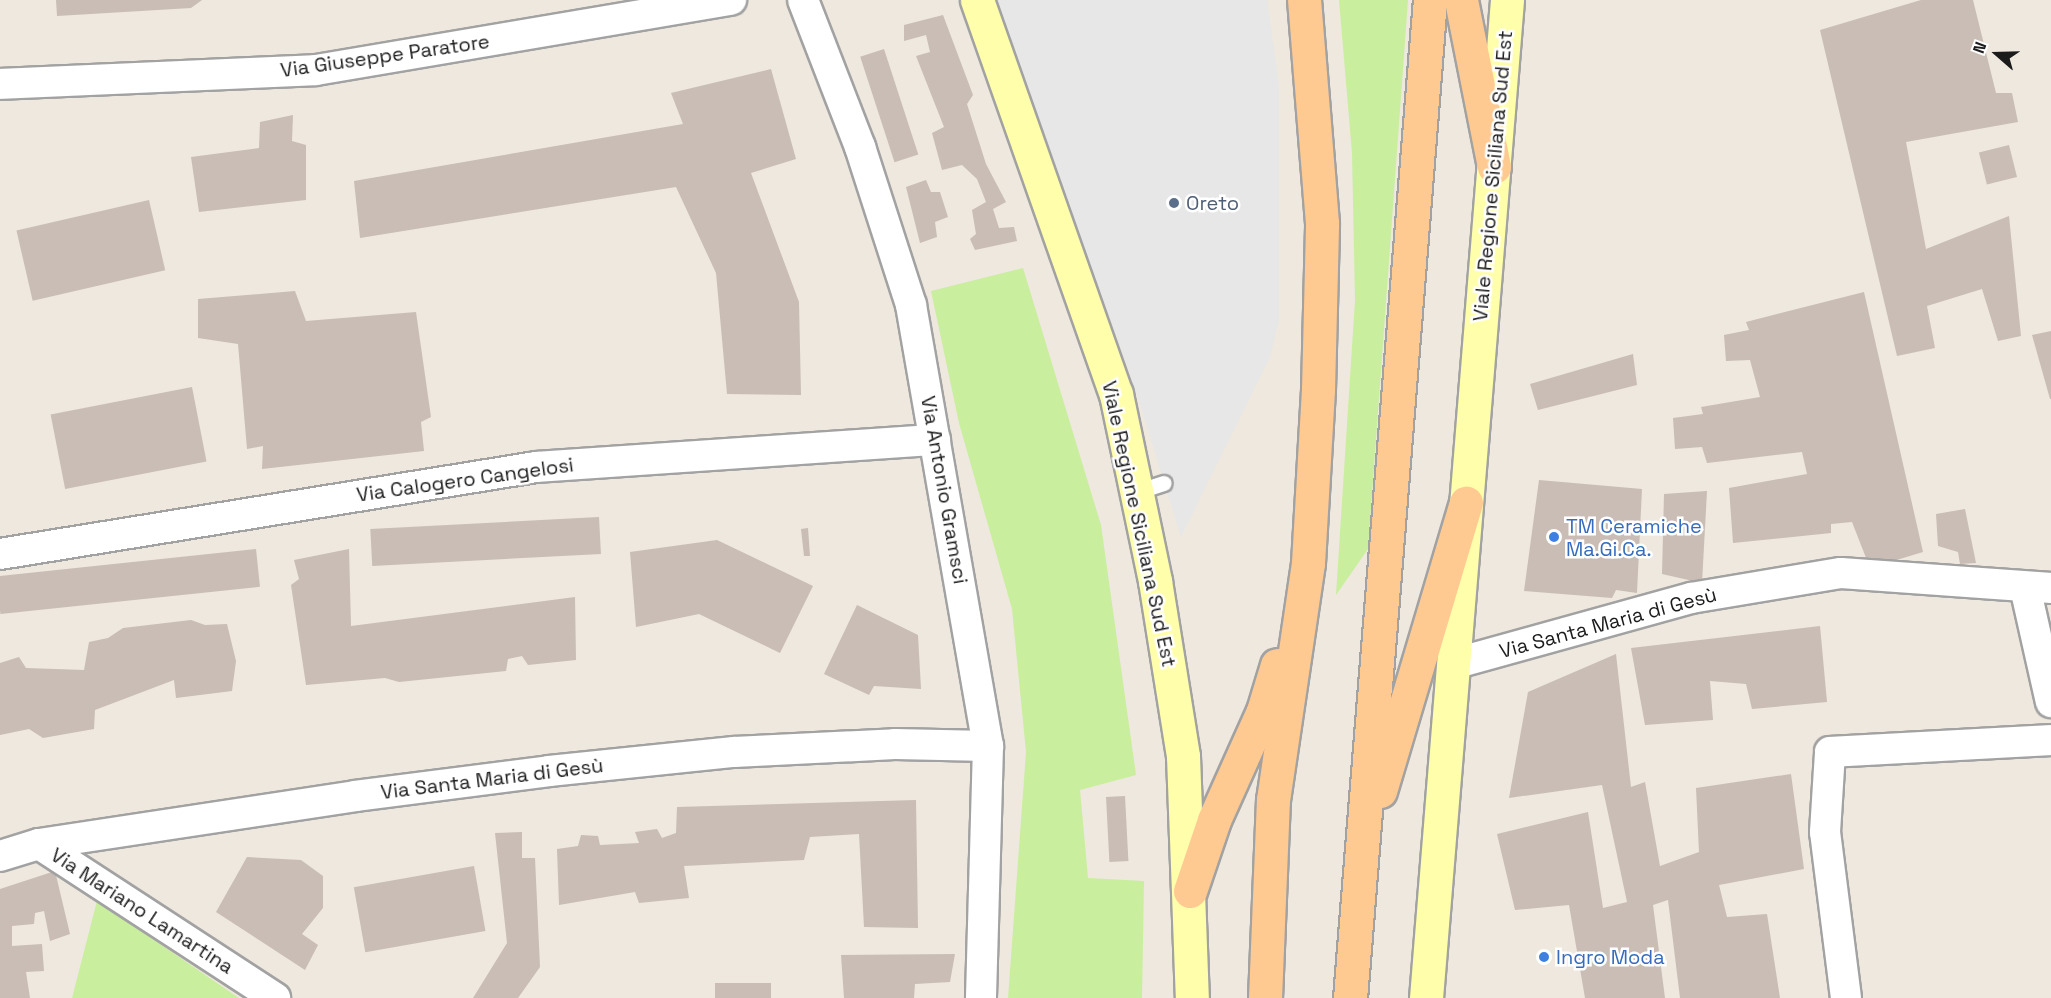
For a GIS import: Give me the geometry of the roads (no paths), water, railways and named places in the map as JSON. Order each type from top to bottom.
[{"type":"main road","points":[[1265,998],[1273,800],[1308,563],[1322,223],[1304,0]]},
{"type":"main road","points":[[1350,998],[1430,0]]},
{"type":"main road","points":[[1461,0],[1494,167]]},
{"type":"main road","points":[[1361,853],[1466,503]]},
{"type":"main road","points":[[1190,891],[1214,820],[1263,711],[1308,563]]},
{"type":"street","name":"Via Giuseppe Paratore","points":[[0,84],[316,70],[642,8],[731,0]]},
{"type":"street","name":"Via Antonio Gramsci","points":[[803,0],[861,147],[911,305],[988,746],[981,998]]},
{"type":"street","name":"Viale Regione Siciliana Sud Est","points":[[977,0],[1150,487],[1183,756],[1190,891],[1192,998]]},
{"type":"street","name":"Viale Regione Siciliana Sud Est","points":[[1426,998],[1507,0]]},
{"type":"street","name":"Via Calogero Cangelosi","points":[[0,554],[536,467],[935,440]]},
{"type":"street","name":"Via Santa Maria di Gesù","points":[[1453,664],[1691,598],[1841,573],[2038,587]]},
{"type":"street","points":[[2038,587],[2051,702]]},
{"type":"street","points":[[1846,998],[1826,832],[1830,752],[2051,740]]},
{"type":"street","name":"Via Santa Maria di Gesù","points":[[0,856],[39,844],[355,796],[734,752],[895,744],[988,746]]},
{"type":"street","name":"Via Mariano Lamartina","points":[[39,844],[275,998]]},
{"type":"place","name":"Oreto","points":[[1174,203]]},
{"type":"place","name":"TM Ceramiche Ma.Gi.Ca.","points":[[1554,537]]},
{"type":"place","name":"Ingro Moda","points":[[1544,957]]}]
